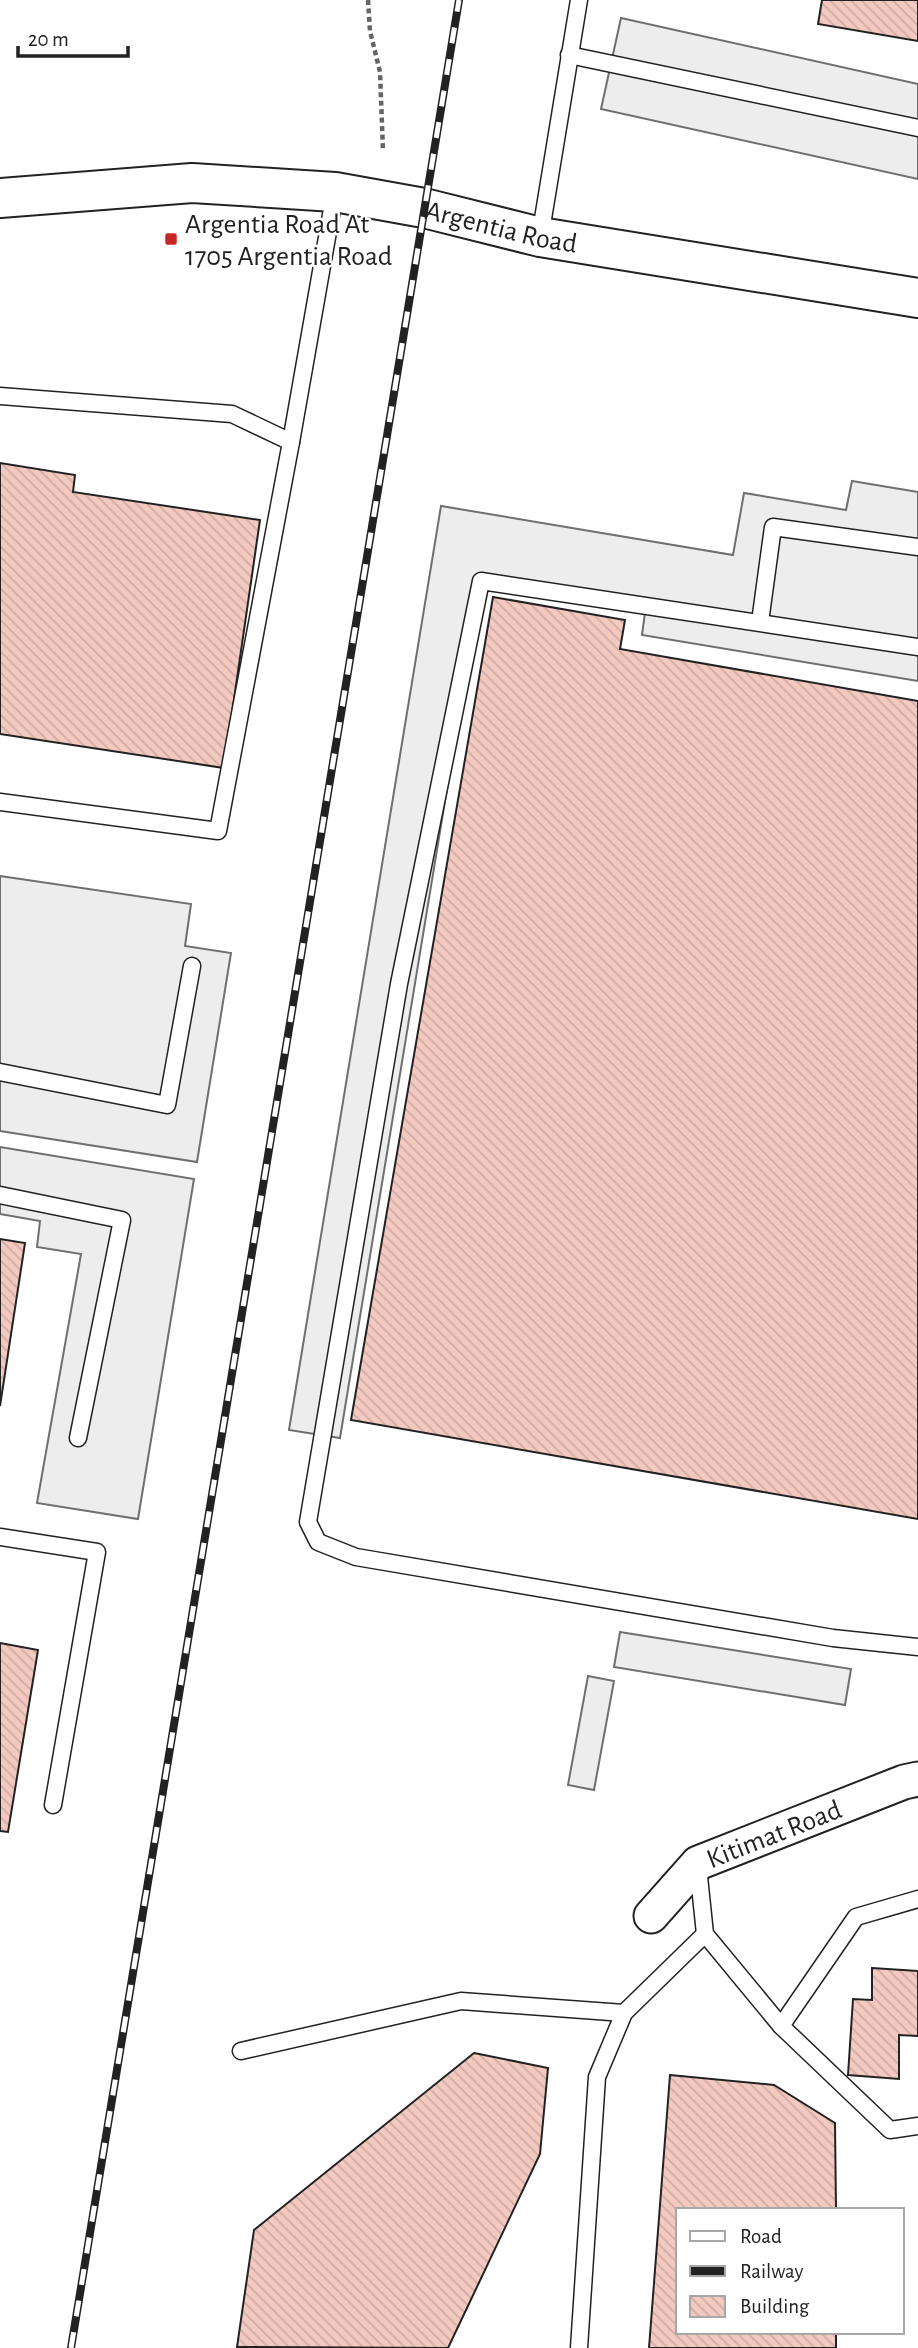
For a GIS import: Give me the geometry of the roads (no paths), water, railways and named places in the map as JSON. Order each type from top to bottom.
[{"type":"street","name":"Argentia Road","points":[[0,198],[192,183],[335,192],[424,208],[540,236],[918,298]]},
{"type":"street","name":"Kitimat Road","points":[[651,1916],[698,1863],[904,1782],[918,1779]]},
{"type":"lane","points":[[540,236],[579,0]]},
{"type":"lane","points":[[569,54],[918,128]]},
{"type":"lane","points":[[0,802],[218,831],[335,192]]},
{"type":"lane","points":[[0,396],[232,414],[290,442]]},
{"type":"lane","points":[[760,622],[773,527],[918,547]]},
{"type":"lane","points":[[918,647],[481,581],[399,984],[308,1522],[318,1542],[356,1557],[833,1638],[918,1647]]},
{"type":"lane","points":[[0,1072],[167,1105],[192,965]]},
{"type":"lane","points":[[0,1195],[122,1220],[78,1438]]},
{"type":"lane","points":[[0,1537],[97,1552],[53,1805]]},
{"type":"lane","points":[[698,1863],[705,1934],[781,2026],[890,2130],[918,2126]]},
{"type":"lane","points":[[781,2026],[856,1917],[918,1899]]},
{"type":"lane","points":[[579,2348],[597,2077],[624,2013],[705,1934]]},
{"type":"lane","points":[[240,2051],[461,2001],[624,2013]]},
{"type":"railway","points":[[71,2348],[459,0]]},
{"type":"place","name":"Argentia Road At 1705 Argentia Road","points":[[171,239]]}]
